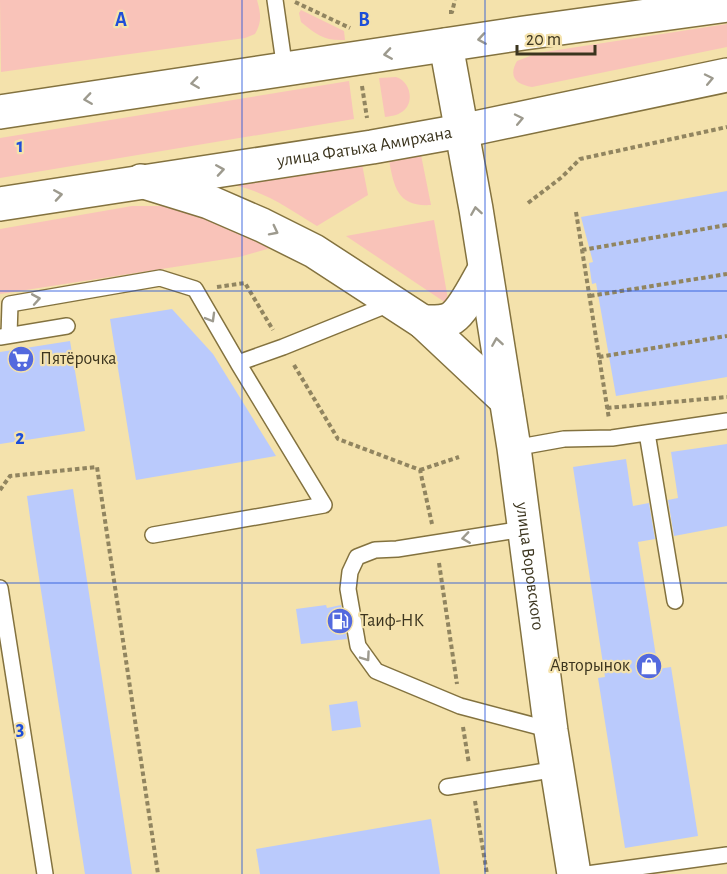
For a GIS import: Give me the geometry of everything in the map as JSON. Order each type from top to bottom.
[{"type":"main road","points":[[11,106],[285,70],[727,5]]},
{"type":"main road","name":"улица Воровского","points":[[446,45],[514,448],[557,769],[574,874]]},
{"type":"main road","name":"улица Фатыха Амирхана","points":[[0,204],[372,147],[461,131],[727,75]]},
{"type":"main road","points":[[141,181],[209,202],[314,251],[423,322],[506,400]]},
{"type":"main road","points":[[423,322],[440,322],[451,319],[460,310],[485,269]]},
{"type":"lane","points":[[275,0],[285,70]]},
{"type":"lane","points":[[67,326],[4,336],[10,304],[160,278],[195,289],[324,505],[153,536]]},
{"type":"lane","points":[[238,363],[394,302]]},
{"type":"lane","points":[[514,448],[564,439],[612,438],[727,421]]},
{"type":"lane","points":[[647,433],[675,601]]},
{"type":"lane","points":[[524,529],[397,549],[375,550],[357,557],[348,589],[358,646],[376,671],[460,706],[552,731]]},
{"type":"lane","points":[[0,588],[45,874]]},
{"type":"lane","points":[[447,787],[557,769]]},
{"type":"lane","points":[[587,874],[727,855]]},
{"type":"path","points":[[291,0],[352,29]]},
{"type":"path","points":[[361,81],[367,118]]},
{"type":"path","points":[[528,203],[562,177],[580,159],[727,128]]},
{"type":"path","points":[[576,212],[612,438]]},
{"type":"path","points":[[582,250],[727,225]]},
{"type":"path","points":[[590,296],[727,274]]},
{"type":"path","points":[[599,357],[727,336]]},
{"type":"path","points":[[607,408],[727,397]]},
{"type":"path","points":[[420,470],[459,457]]},
{"type":"path","points":[[0,490],[10,476],[97,467],[158,874]]},
{"type":"shaded area","points":[[0,0],[257,0],[260,18],[255,34],[245,38],[1,72]]},
{"type":"shaded area","points":[[301,10],[344,31],[345,40],[326,38],[312,30],[301,22],[299,13]]},
{"type":"shaded area","points":[[727,24],[727,47],[532,87],[518,82],[513,71],[517,61],[538,53]]},
{"type":"shaded area","points":[[396,77],[405,84],[410,100],[405,110],[385,117],[379,78]]},
{"type":"shaded area","points":[[349,81],[354,119],[0,178],[0,138]]},
{"type":"shaded area","points":[[421,155],[431,205],[411,203],[400,194],[389,160]]},
{"type":"shaded area","points":[[362,164],[368,195],[317,226],[265,196],[231,185]]},
{"type":"shaded area","points":[[132,206],[178,206],[278,246],[239,257],[0,294],[0,229]]},
{"type":"shaded area","points":[[434,220],[449,305],[346,236]]},
{"type":"building","points":[[727,191],[727,377],[616,396],[596,283],[592,284],[589,263],[593,262],[581,217]]},
{"type":"building","points":[[172,309],[213,354],[276,456],[136,480],[110,319]]},
{"type":"building","points":[[70,341],[85,431],[0,444],[0,352]]},
{"type":"building","points":[[727,444],[727,526],[674,536],[668,500],[678,498],[671,452]]},
{"type":"building","points":[[626,459],[633,506],[649,503],[655,539],[638,542],[658,669],[671,667],[698,836],[625,848],[598,678],[605,677],[573,467]]},
{"type":"building","points":[[73,489],[132,874],[85,874],[33,539],[27,496]]},
{"type":"building","points":[[326,605],[327,608],[341,605],[347,639],[301,644],[296,609]]},
{"type":"building","points":[[357,701],[361,727],[332,731],[329,705]]},
{"type":"building","points":[[431,819],[440,874],[260,874],[256,849]]},
{"type":"place","name":"Пятёрочка","points":[[21,359]]},
{"type":"place","name":"Таиф-НК","points":[[340,621]]},
{"type":"place","name":"Авторынок","points":[[649,666]]}]
